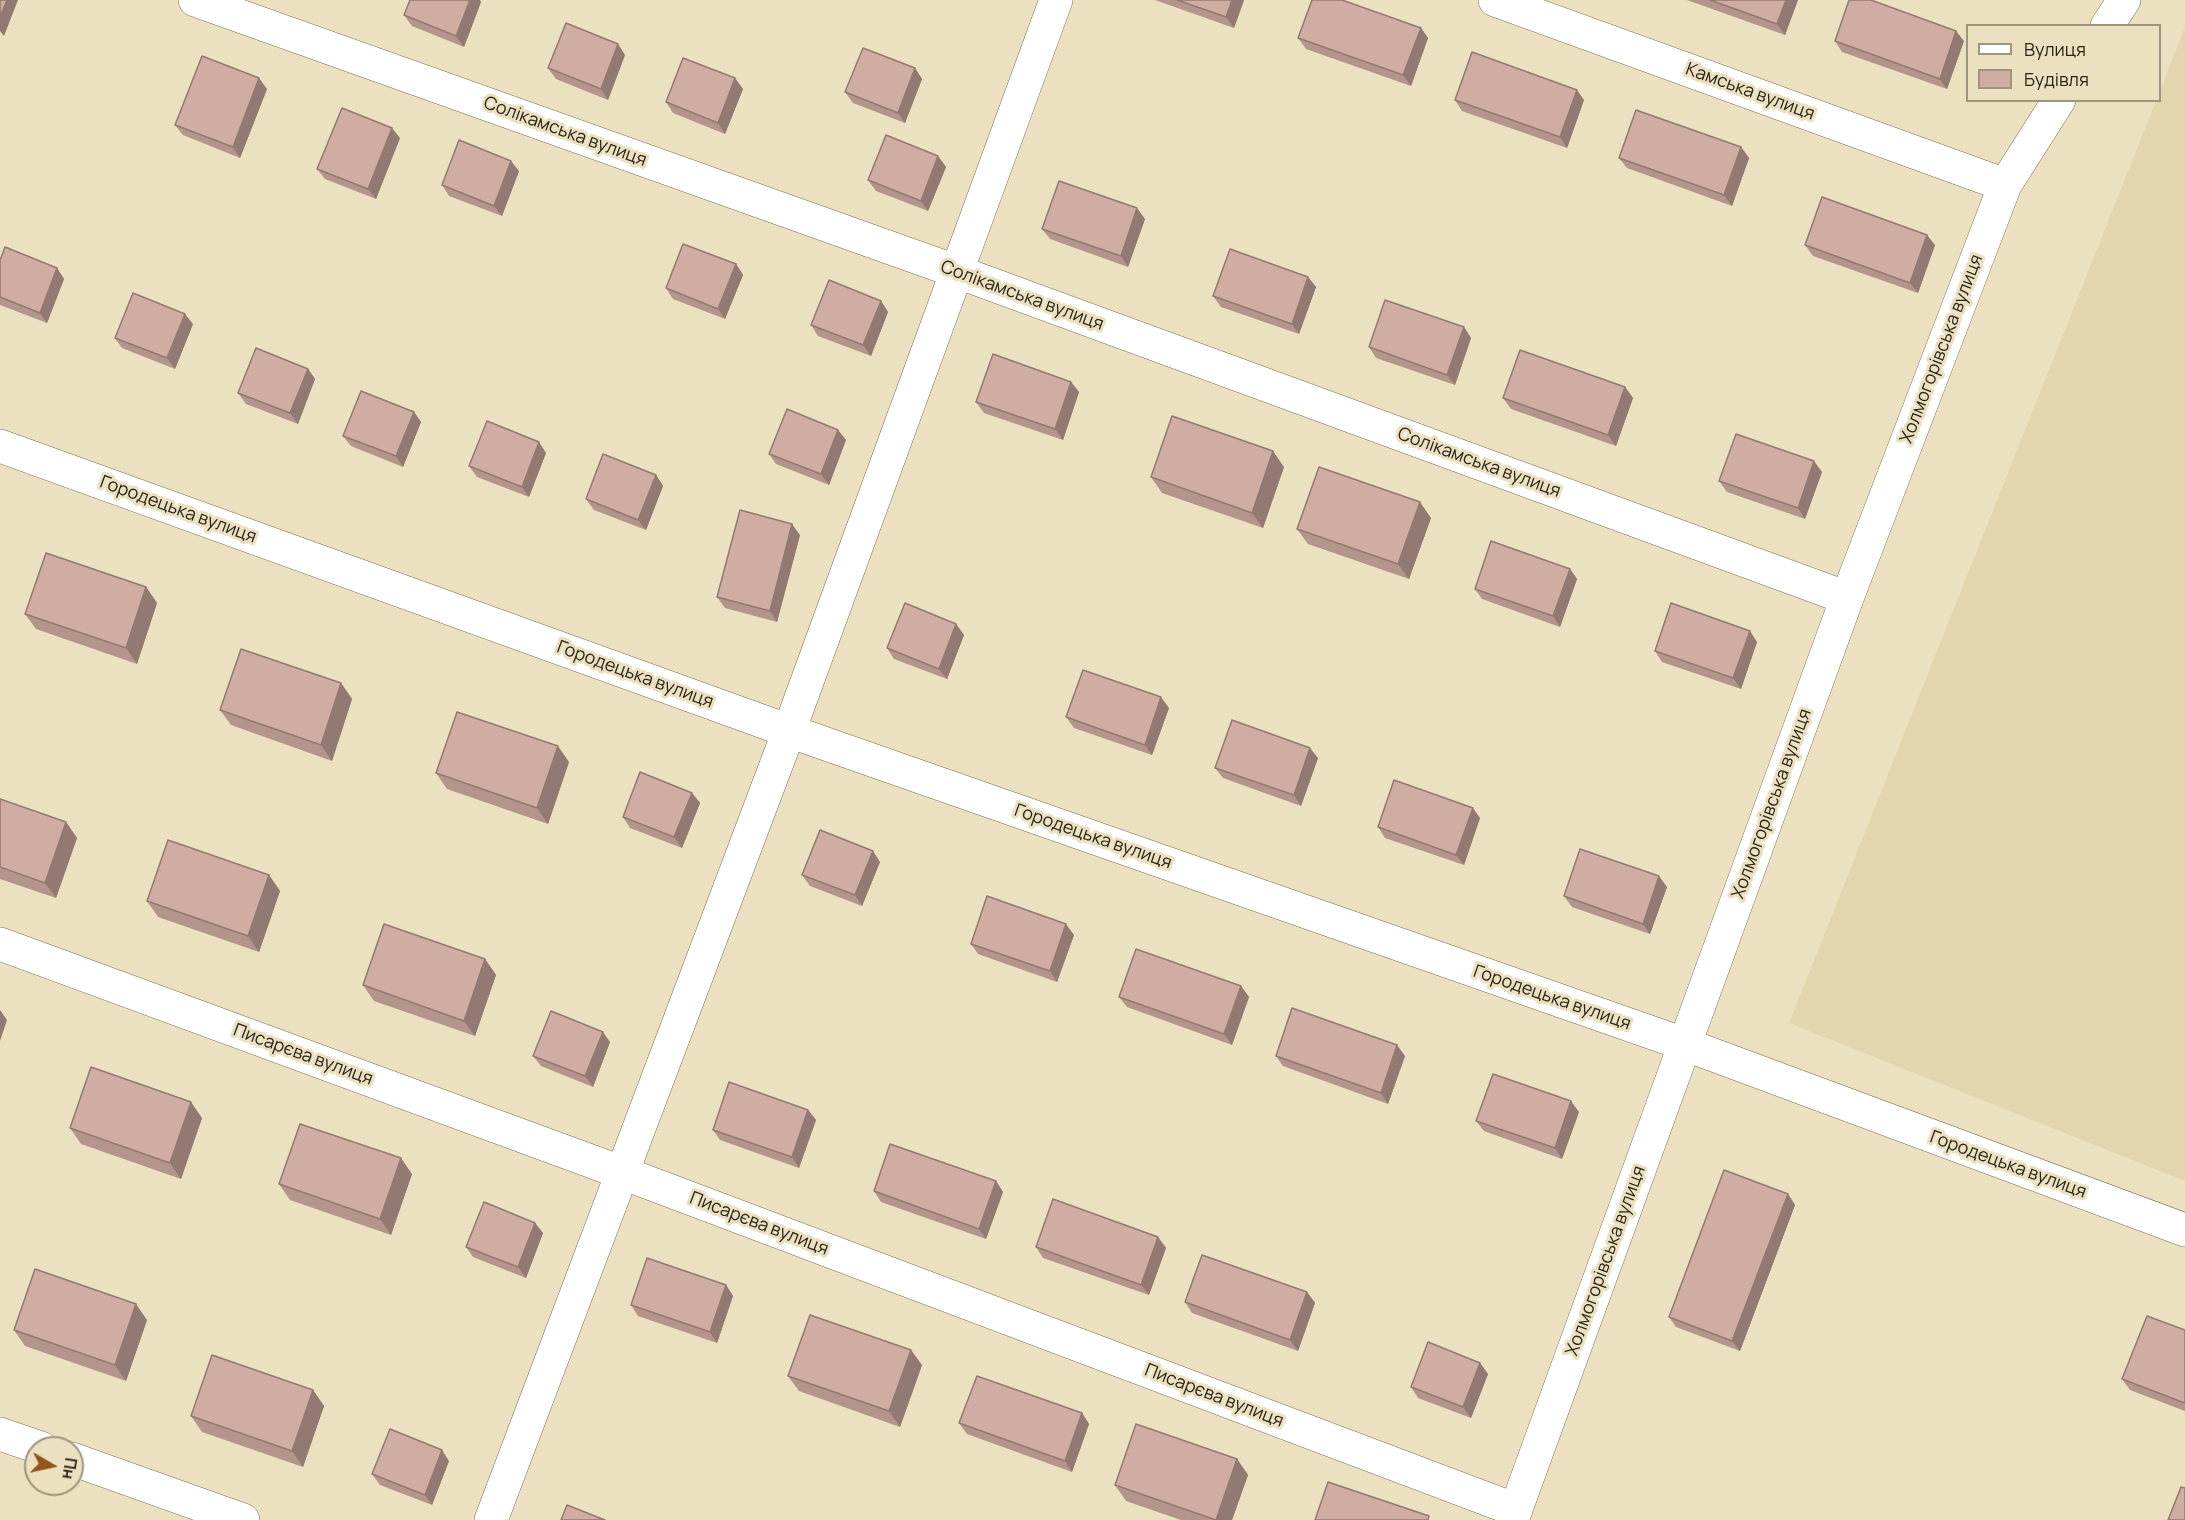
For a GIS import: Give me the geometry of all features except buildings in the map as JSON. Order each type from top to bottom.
[{"type":"street","name":"Солікамська вулиця","points":[[195,0],[958,272],[1847,598]]},
{"type":"street","points":[[491,1520],[789,731],[1056,0]]},
{"type":"street","name":"Камська вулиця","points":[[1495,0],[2005,184]]},
{"type":"street","points":[[2108,24],[2124,0]]},
{"type":"street","name":"Холмогорівська вулиця","points":[[1514,1515],[1847,598],[2005,184],[2058,102]]},
{"type":"street","name":"Городецька вулиця","points":[[0,446],[789,731],[1684,1044],[2185,1230]]},
{"type":"street","name":"Писарєва вулиця","points":[[0,944],[623,1173],[1514,1515]]},
{"type":"street","points":[[0,1434],[24,1442]]},
{"type":"street","points":[[84,1463],[243,1520]]},
{"type":"shaded area","points":[[2185,27],[2185,1181],[1789,1023],[2156,102],[2161,102],[2161,88]]}]
